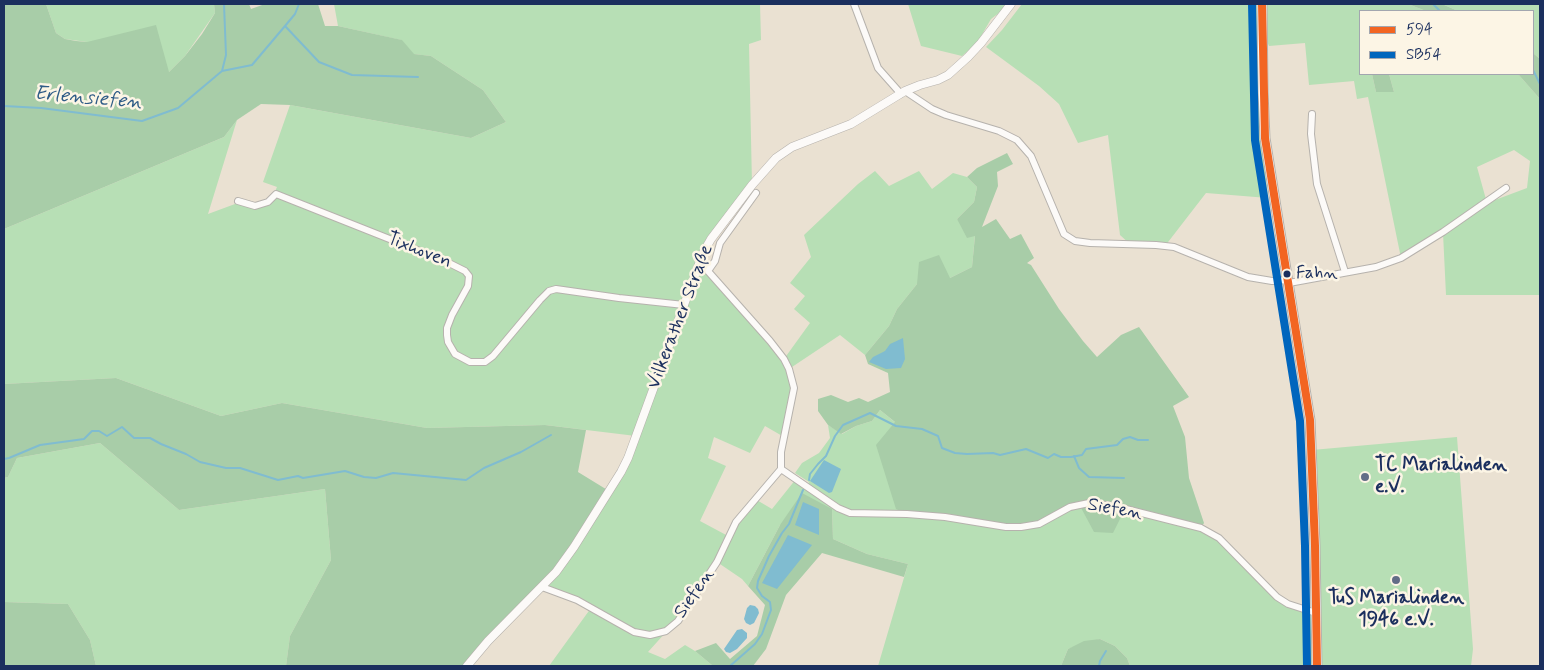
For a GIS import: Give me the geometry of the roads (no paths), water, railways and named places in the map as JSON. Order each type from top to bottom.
[{"type":"main road","points":[[1262,4],[1264,126],[1310,420],[1317,666]]},
{"type":"street","points":[[854,4],[878,68],[903,92],[946,115],[999,131],[1017,140],[1025,147],[1031,156],[1064,234],[1075,241],[1174,247],[1248,277],[1272,281],[1289,281],[1376,267],[1401,258],[1443,232],[1506,188]]},
{"type":"street","name":"Vilkerather Straße","points":[[467,666],[488,641],[542,587],[565,560],[601,505],[628,458],[699,262],[711,239],[767,168],[780,155],[801,142],[851,124],[903,92],[948,75],[981,43],[1012,4]]},
{"type":"street","points":[[1312,114],[1311,134],[1317,184],[1345,272]]},
{"type":"street","name":"Tixhoven","points":[[238,202],[255,206],[268,202],[276,194],[445,261],[465,271],[469,276],[468,286],[452,315],[447,328],[447,335],[448,342],[455,354],[470,362],[485,362],[493,356],[540,300],[549,291],[556,289],[684,305]]},
{"type":"street","points":[[708,270],[716,261],[720,243],[756,197]]},
{"type":"street","points":[[699,262],[777,350],[789,369],[794,388],[781,452],[782,469]]},
{"type":"street","name":"Siefen","points":[[542,587],[577,600],[634,632],[650,635],[666,631],[678,621],[717,562],[736,522],[782,469],[838,508],[850,514],[907,514],[945,517],[1006,527],[1021,527],[1039,524],[1070,507],[1089,503],[1114,506],[1201,528],[1219,538],[1277,597],[1288,604],[1316,613]]},
{"type":"water","points":[[903,338],[905,359],[901,368],[886,369],[869,362],[873,357],[885,351],[890,344]]},
{"type":"water","points":[[824,460],[841,469],[832,492],[829,493],[810,481]]},
{"type":"water","points":[[803,502],[819,509],[819,535],[795,525]]},
{"type":"water","points":[[788,535],[812,545],[777,589],[762,583]]},
{"type":"water","points":[[750,605],[755,606],[759,613],[754,623],[750,625],[744,619],[747,608]]},
{"type":"water","points":[[742,629],[747,633],[747,638],[737,649],[730,653],[726,652],[724,649],[737,630]]},
{"type":"waterway","points":[[222,71],[226,55],[224,4]]},
{"type":"waterway","points":[[285,26],[295,14],[299,4]]},
{"type":"waterway","points":[[1433,4],[1439,10]]},
{"type":"waterway","name":"Erlensiefen","points":[[4,106],[41,108],[142,121],[178,108],[222,71],[252,65],[285,26],[319,62],[352,75],[418,77]]},
{"type":"waterway","points":[[1534,72],[1540,84]]},
{"type":"waterway","points":[[809,480],[810,474],[826,456],[835,436],[843,425],[870,413],[896,426],[922,429],[938,436],[942,448],[955,453],[993,453],[1000,455],[1026,449],[1048,458],[1054,454],[1061,457],[1071,457],[1082,455],[1086,449],[1117,445],[1123,439],[1130,437],[1138,440],[1148,440]]},
{"type":"waterway","points":[[4,459],[40,445],[84,439],[92,431],[99,431],[107,436],[122,427],[134,438],[150,438],[200,462],[226,468],[240,468],[278,480],[345,471],[364,477],[376,478],[393,473],[466,480],[484,468],[521,452],[551,435]]},
{"type":"waterway","points":[[1074,456],[1079,468],[1089,477],[1124,478]]},
{"type":"waterway","points":[[730,666],[755,644],[762,634],[771,610],[770,602],[762,596],[757,588],[758,581],[769,556],[789,524],[803,490]]},
{"type":"waterway","points":[[1099,666],[1106,651]]},
{"type":"place","name":"Fahn","points":[[1287,274]]},
{"type":"place","name":"TC Marialinden e.V.","points":[[1365,477]]},
{"type":"place","name":"TuS Marialinden 1946 e.V.","points":[[1396,580]]}]
